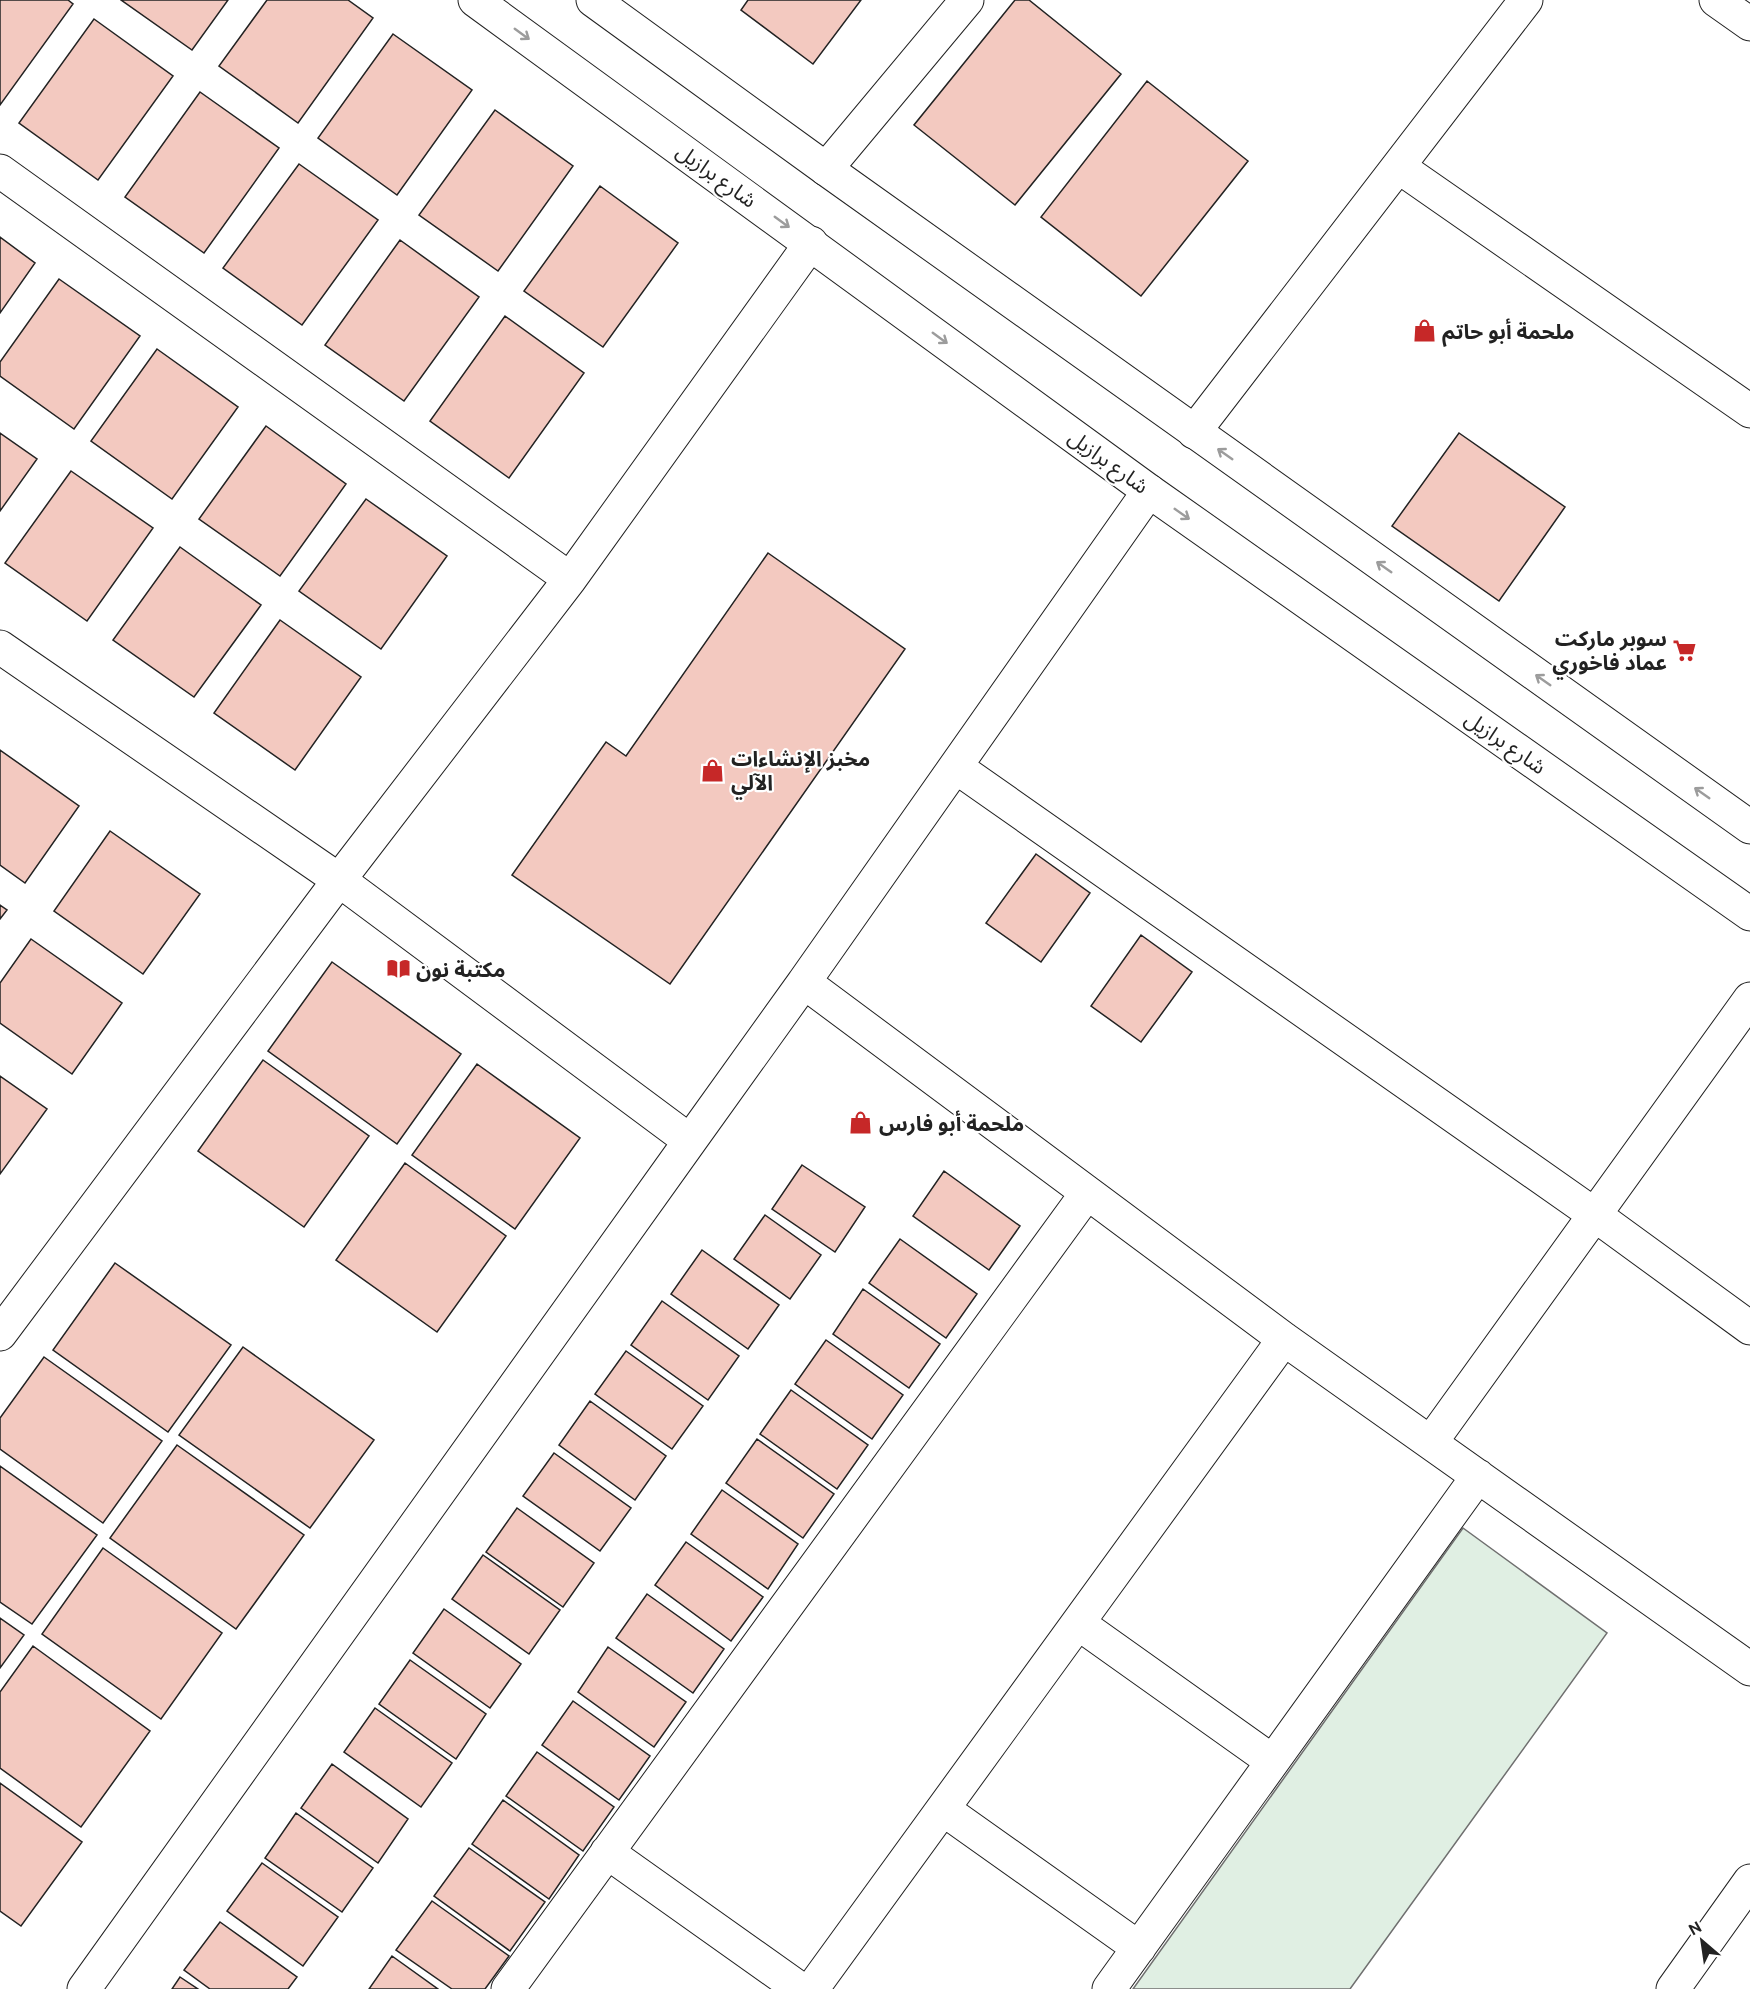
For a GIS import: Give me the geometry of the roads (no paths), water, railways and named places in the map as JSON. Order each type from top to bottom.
[{"type":"main road","name":"شارع برازيل","points":[[475,0],[1149,491],[1750,914]]},
{"type":"main road","points":[[593,0],[826,170],[1750,827]]},
{"type":"main road","points":[[826,170],[967,0]]},
{"type":"main road","points":[[1194,432],[1526,0]]},
{"type":"main road","points":[[1716,0],[1750,24]]},
{"type":"main road","points":[[1399,167],[1750,411]]},
{"type":"main road","points":[[0,171],[570,579]]},
{"type":"main road","points":[[0,1334],[339,880],[570,579],[811,243]]},
{"type":"main road","points":[[84,1989],[804,982],[1149,491]]},
{"type":"main road","points":[[0,647],[339,880],[690,1142]]},
{"type":"main road","points":[[956,767],[1595,1215],[1750,1328]]},
{"type":"main road","points":[[804,982],[1284,1339],[1750,1670]]},
{"type":"main road","points":[[1431,1442],[1750,999]]},
{"type":"main road","points":[[508,1989],[1087,1193]]},
{"type":"main road","points":[[812,1989],[1284,1339]]},
{"type":"main road","points":[[1109,1989],[1478,1476]]},
{"type":"main road","points":[[1078,1623],[1272,1761]]},
{"type":"main road","points":[[943,1809],[1139,1948]]},
{"type":"main road","points":[[607,1852],[800,1989]]},
{"type":"main road","points":[[1673,1989],[1750,1881]]},
{"type":"place","name":"ملحمة أبو حاتم","points":[[1424,331]]},
{"type":"place","name":"سوبر ماركت عماد فاخوري","points":[[1685,650]]},
{"type":"place","name":"مخبز الإنشاءات الآلي","points":[[713,770]]},
{"type":"place","name":"مكتبة نون","points":[[398,969]]},
{"type":"place","name":"ملحمة أبو فارس","points":[[861,1123]]}]
